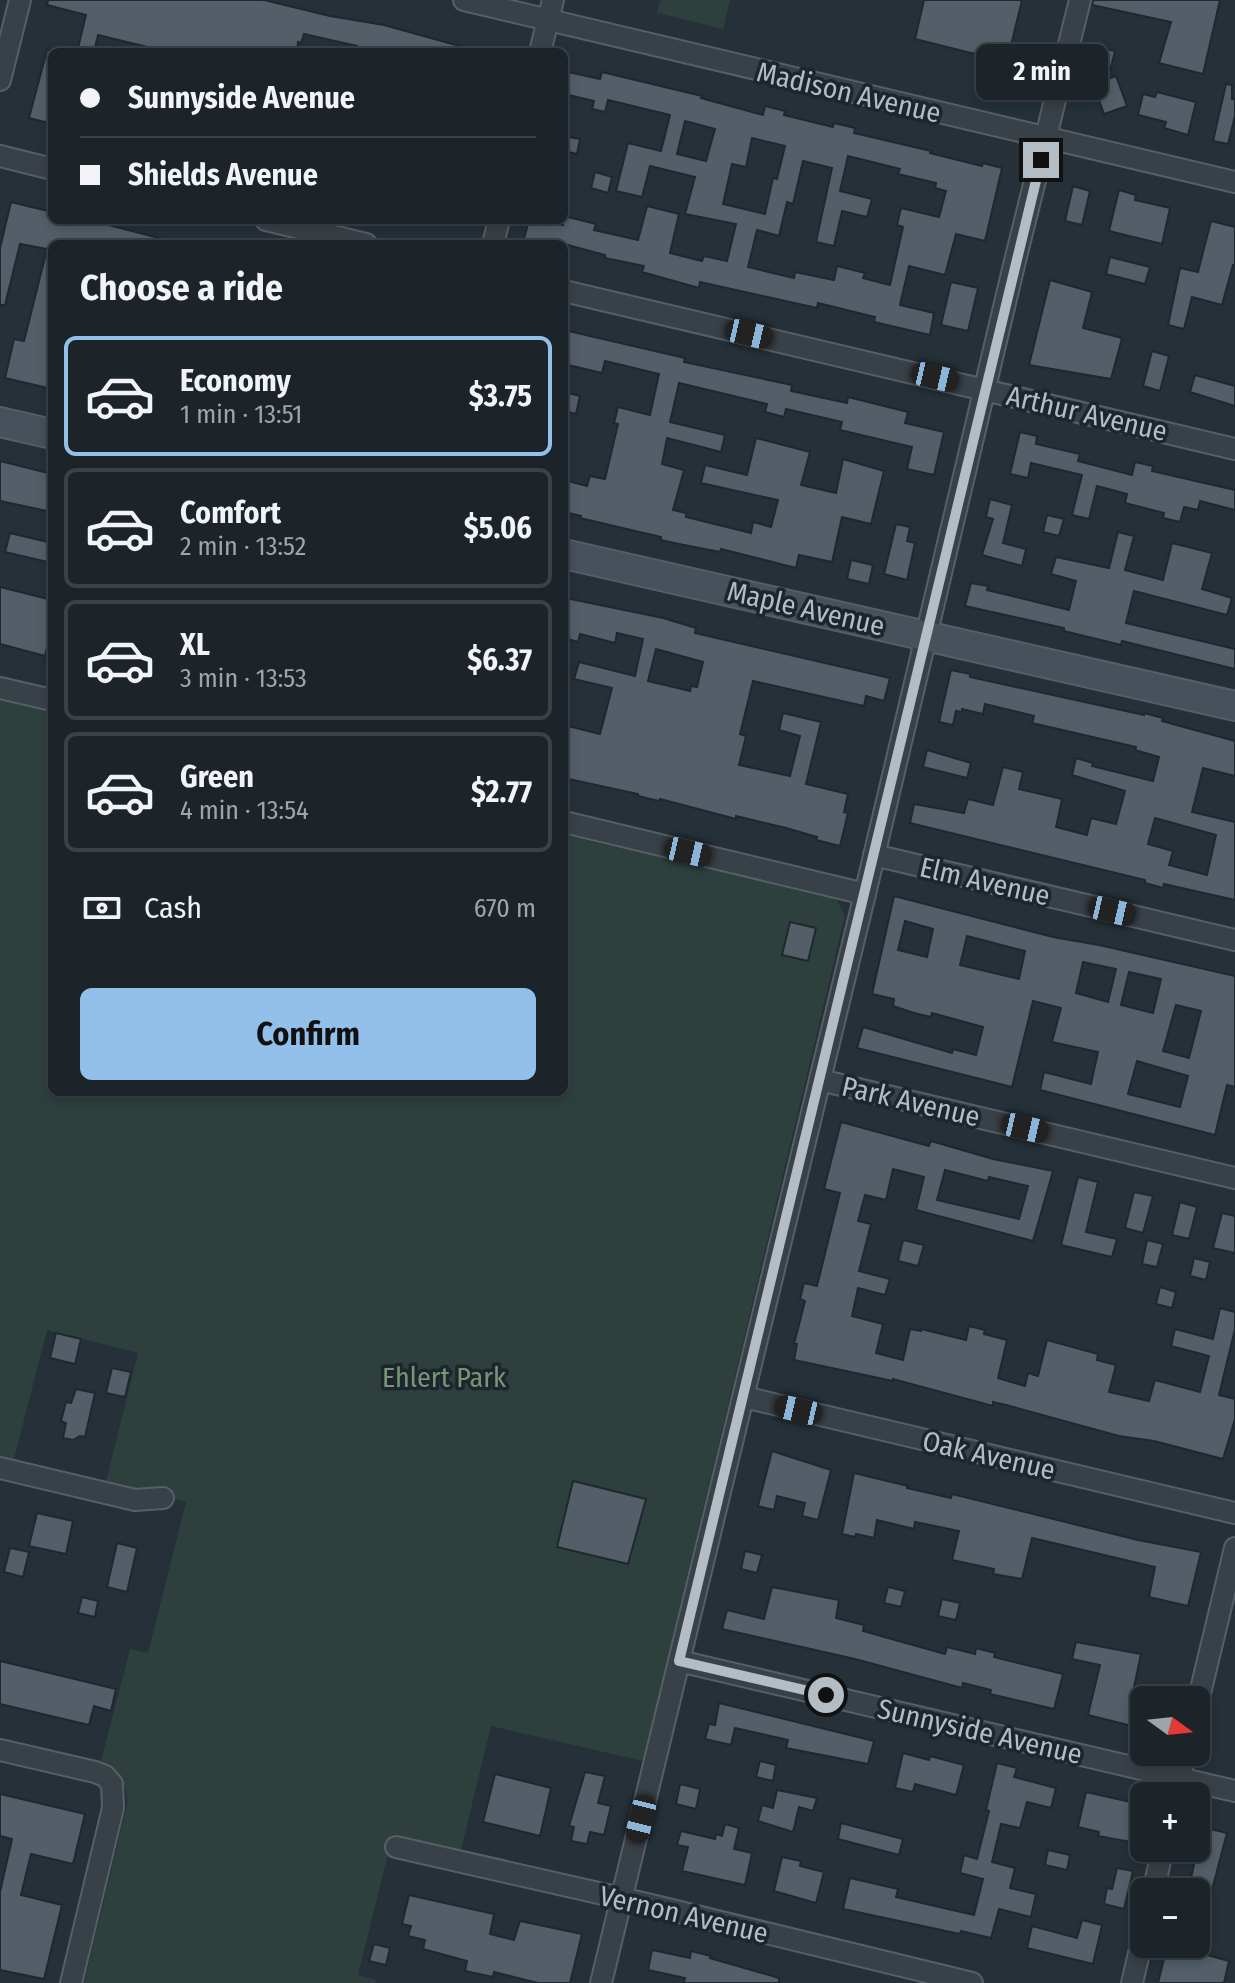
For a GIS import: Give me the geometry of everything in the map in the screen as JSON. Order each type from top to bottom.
[{"type":"street","points":[[0,80],[20,0]]},
{"type":"street","name":"Madison Avenue","points":[[464,0],[550,10],[1235,182]]},
{"type":"street","points":[[601,1983],[1080,0]]},
{"type":"street","points":[[541,48],[550,10]]},
{"type":"street","points":[[0,156],[48,168]]},
{"type":"street","points":[[283,224],[349,240]]},
{"type":"street","name":"Arthur Avenue","points":[[568,292],[1235,449]]},
{"type":"street","points":[[0,422],[48,433]]},
{"type":"street","name":"Maple Avenue","points":[[568,555],[1235,706]]},
{"type":"street","points":[[0,688],[48,699]]},
{"type":"street","points":[[568,823],[865,894]]},
{"type":"street","name":"Elm Avenue","points":[[874,855],[1235,940]]},
{"type":"street","name":"Park Avenue","points":[[820,1080],[1235,1178]]},
{"type":"street","name":"Oak Avenue","points":[[744,1397],[1235,1513]]},
{"type":"street","points":[[0,1468],[135,1500],[163,1498]]},
{"type":"street","points":[[1202,1686],[1235,1548]]},
{"type":"street","name":"Sunnyside Avenue","points":[[679,1661],[1157,1782]]},
{"type":"street","points":[[0,1750],[95,1772],[105,1776],[112,1784],[113,1808],[71,1983]]},
{"type":"street","name":"Sunnyside Avenue","points":[[1210,1789],[1235,1791]]},
{"type":"street","name":"Vernon Avenue","points":[[396,1847],[972,1983]]},
{"type":"street","points":[[1132,1983],[1138,1958]]},
{"type":"green space","points":[[660,0],[730,0],[723,29],[657,13]]},
{"type":"green space","name":"Ehlert Park","points":[[0,699],[48,711],[48,1096],[568,1096],[568,836],[837,901],[845,915],[643,1761],[491,1726],[461,1850],[393,1834],[358,1975],[376,1980],[375,1983],[84,1983],[127,1805],[121,1779],[101,1761],[130,1649],[148,1653],[186,1502],[106,1481],[138,1353],[47,1330],[14,1459],[0,1456]]},
{"type":"building","points":[[48,0],[264,0],[384,25],[463,47],[357,48],[304,34],[297,48],[152,48],[98,35],[95,48],[78,48],[86,15],[47,5]]},
{"type":"building","points":[[924,0],[1022,0],[1007,62],[915,39]]},
{"type":"building","points":[[1093,0],[1220,0],[1203,74],[1159,63],[1171,22],[1092,5]]},
{"type":"building","points":[[1098,47],[1115,51],[1110,71],[1093,66]]},
{"type":"building","points":[[47,50],[48,50],[48,123],[29,118]]},
{"type":"building","points":[[568,72],[600,79],[602,72],[702,96],[763,115],[765,106],[785,111],[784,115],[833,127],[834,123],[855,128],[854,133],[982,166],[983,163],[1002,168],[985,241],[956,234],[945,275],[909,266],[900,305],[934,313],[930,335],[874,322],[875,317],[818,303],[817,308],[700,282],[699,288],[642,272],[644,266],[605,258],[605,255],[568,245],[568,240],[524,239],[528,224],[563,225],[568,224],[568,217],[596,224],[594,230],[638,240],[647,206],[679,214],[670,253],[702,261],[704,256],[727,261],[736,224],[685,214],[695,177],[650,166],[642,197],[616,191],[628,143],[661,151],[670,115],[608,100],[605,112],[592,109],[594,101],[568,95]],"holes":[[[685,121],[715,129],[706,161],[677,154]],[[752,138],[785,146],[777,179],[773,178],[765,214],[723,204],[732,164],[746,167]],[[848,156],[900,169],[898,174],[936,183],[935,188],[946,191],[939,217],[901,208],[897,225],[903,227],[890,285],[863,278],[865,273],[837,266],[834,280],[795,272],[794,278],[748,267],[757,230],[779,236],[787,202],[793,204],[803,161],[832,168],[816,242],[834,246],[842,211],[867,217],[872,199],[840,191]]]},
{"type":"building","points":[[1116,76],[1127,106],[1104,114],[1093,84]]},
{"type":"building","points":[[1226,84],[1232,85],[1232,99],[1235,99],[1235,116],[1228,144],[1213,141]]},
{"type":"building","points":[[1157,92],[1196,102],[1188,135],[1164,128],[1166,122],[1138,115],[1143,94],[1155,97]]},
{"type":"building","points":[[568,137],[580,139],[577,154],[568,152]]},
{"type":"building","points":[[595,172],[612,177],[608,193],[591,188]]},
{"type":"building","points":[[1073,186],[1090,191],[1082,225],[1065,221]]},
{"type":"building","points":[[1119,190],[1136,195],[1135,200],[1170,208],[1162,244],[1109,231]]},
{"type":"building","points":[[11,202],[48,211],[48,224],[105,224],[163,239],[48,240],[48,388],[5,378],[14,339],[24,341],[47,249],[20,244],[5,305],[0,305],[0,248]]},
{"type":"building","points":[[1211,221],[1235,227],[1235,265],[1222,305],[1192,297],[1184,329],[1168,325],[1180,268],[1198,272]]},
{"type":"building","points":[[1110,257],[1150,267],[1145,284],[1106,274]]},
{"type":"building","points":[[1050,280],[1092,292],[1083,328],[1122,338],[1111,379],[1029,365]]},
{"type":"building","points":[[951,282],[978,288],[968,331],[941,325]]},
{"type":"building","points":[[568,331],[685,358],[684,362],[792,385],[791,391],[847,403],[848,397],[908,412],[905,423],[944,432],[934,475],[907,469],[912,447],[840,430],[842,422],[786,409],[784,417],[765,412],[767,404],[679,383],[670,422],[725,435],[721,452],[667,438],[662,464],[684,470],[673,510],[686,513],[686,517],[751,533],[753,522],[771,527],[778,500],[701,483],[705,465],[747,475],[756,438],[810,452],[801,485],[836,493],[843,459],[884,471],[871,524],[842,517],[832,562],[799,555],[796,568],[721,549],[720,552],[661,540],[661,537],[580,518],[568,513],[568,481],[587,486],[590,476],[605,479],[618,424],[614,423],[618,407],[650,415],[659,374],[605,361],[602,373],[568,365]]},
{"type":"building","points":[[1152,351],[1169,356],[1160,391],[1143,386]]},
{"type":"building","points":[[1195,375],[1235,386],[1235,406],[1190,392]]},
{"type":"building","points":[[568,393],[580,396],[576,414],[568,412]]},
{"type":"building","points":[[1020,432],[1037,436],[1036,444],[1080,454],[1078,461],[1132,475],[1135,462],[1153,466],[1152,471],[1235,490],[1235,510],[1200,501],[1198,510],[1184,507],[1180,522],[1163,518],[1164,513],[1125,503],[1127,494],[1097,486],[1089,519],[1072,515],[1082,475],[1031,463],[1028,478],[1010,474]]},
{"type":"building","points":[[0,461],[48,473],[48,511],[0,501]]},
{"type":"building","points":[[990,499],[1012,505],[1003,543],[1026,549],[1022,566],[982,555],[993,519],[986,517]]},
{"type":"building","points":[[1047,515],[1064,519],[1059,536],[1043,532]]},
{"type":"building","points":[[896,524],[910,527],[907,541],[915,543],[907,580],[884,574]]},
{"type":"building","points":[[1118,532],[1134,536],[1125,570],[1163,580],[1172,543],[1212,553],[1202,589],[1232,598],[1227,615],[1134,591],[1126,623],[1235,649],[1235,669],[1122,641],[1121,645],[1064,631],[1064,628],[965,606],[971,583],[988,586],[987,590],[1069,610],[1076,581],[1051,574],[1056,557],[1109,568]]},
{"type":"building","points":[[10,533],[48,542],[48,562],[5,552]]},
{"type":"building","points":[[851,560],[873,565],[869,584],[847,579]]},
{"type":"building","points":[[0,587],[48,599],[45,656],[0,644]]},
{"type":"building","points":[[568,598],[663,618],[696,628],[695,633],[890,678],[884,701],[866,696],[864,706],[753,681],[740,734],[746,736],[739,765],[790,776],[800,736],[779,730],[783,713],[821,722],[806,784],[848,794],[844,812],[848,813],[840,846],[786,828],[568,779],[568,726],[600,734],[612,688],[574,679],[579,662],[635,676],[643,639],[617,633],[615,643],[580,634],[578,642],[568,639]],"holes":[[[656,649],[703,662],[697,687],[691,686],[690,691],[648,681]]]},
{"type":"building","points":[[951,670],[970,674],[970,677],[1144,713],[1235,741],[1235,776],[1203,768],[1192,812],[1235,822],[1235,900],[1164,884],[1163,888],[1145,883],[1145,880],[910,823],[914,804],[964,813],[968,799],[993,805],[1003,767],[1023,772],[1019,789],[1062,799],[1056,827],[1087,835],[1091,818],[1116,824],[1125,791],[1072,775],[1076,758],[1093,763],[1092,766],[1153,781],[1159,757],[1135,750],[1136,747],[1032,723],[1034,716],[985,704],[983,714],[962,709],[962,712],[956,711],[953,725],[939,722]],"holes":[[[1155,818],[1216,835],[1207,875],[1169,865],[1173,851],[1148,844]]]},
{"type":"building","points":[[927,750],[971,763],[967,778],[923,767]]},
{"type":"building","points":[[894,896],[1053,937],[1235,976],[1235,1087],[1227,1085],[1215,1135],[1040,1090],[1044,1072],[1091,1084],[1098,1052],[1052,1042],[1061,1008],[1033,1001],[1012,1087],[857,1048],[863,1027],[952,1053],[953,1049],[976,1055],[983,1027],[932,1013],[931,1017],[914,1013],[893,1006],[894,999],[872,994]],"holes":[[[905,921],[933,929],[927,957],[898,950]],[[967,936],[1025,951],[1019,979],[960,965]],[[1083,962],[1116,969],[1108,1002],[1076,993]],[[1129,972],[1161,979],[1153,1013],[1121,1005]],[[1176,1005],[1201,1011],[1189,1058],[1163,1051]],[[1137,1061],[1188,1076],[1180,1107],[1128,1094]]]},
{"type":"building","points":[[790,922],[816,928],[808,961],[782,955]]},
{"type":"building","points":[[841,1122],[929,1146],[931,1141],[993,1159],[1053,1171],[1033,1241],[916,1210],[924,1177],[893,1169],[886,1200],[865,1195],[858,1221],[871,1224],[859,1271],[890,1279],[885,1295],[858,1288],[852,1316],[883,1324],[876,1353],[903,1360],[910,1329],[966,1340],[969,1326],[985,1330],[984,1334],[1007,1340],[998,1378],[1025,1386],[1028,1373],[1038,1376],[1047,1340],[1098,1354],[1097,1360],[1116,1365],[1109,1392],[1149,1401],[1155,1380],[1200,1392],[1209,1356],[1171,1346],[1175,1329],[1213,1339],[1220,1308],[1235,1312],[1235,1329],[1219,1395],[1235,1399],[1235,1419],[1223,1459],[1154,1441],[1119,1436],[993,1402],[993,1406],[893,1379],[794,1360],[797,1344],[794,1344],[805,1301],[800,1299],[804,1283],[817,1286],[840,1193],[824,1189]],"holes":[[[945,1170],[988,1181],[989,1177],[1028,1186],[1019,1219],[937,1200]]]},
{"type":"building","points":[[1078,1177],[1098,1182],[1086,1232],[1117,1239],[1112,1257],[1061,1245]]},
{"type":"building","points":[[1134,1192],[1153,1196],[1143,1233],[1125,1228]]},
{"type":"building","points":[[1180,1202],[1197,1207],[1189,1239],[1172,1235]]},
{"type":"building","points":[[1222,1213],[1235,1216],[1235,1253],[1213,1248]]},
{"type":"building","points":[[903,1240],[924,1245],[918,1266],[898,1261]]},
{"type":"building","points":[[1147,1240],[1163,1244],[1157,1267],[1142,1264]]},
{"type":"building","points":[[1194,1258],[1210,1262],[1206,1280],[1190,1276]]},
{"type":"building","points":[[1160,1287],[1176,1292],[1172,1308],[1156,1304]]},
{"type":"building","points":[[56,1333],[81,1339],[75,1364],[50,1358]]},
{"type":"building","points":[[112,1368],[131,1372],[125,1397],[106,1393]]},
{"type":"building","points":[[76,1389],[95,1393],[85,1437],[73,1440],[63,1438],[66,1423],[61,1421],[66,1402],[71,1403]]},
{"type":"building","points":[[772,1451],[831,1470],[818,1520],[802,1516],[805,1503],[777,1496],[774,1510],[758,1506]]},
{"type":"building","points":[[854,1473],[907,1488],[951,1498],[952,1494],[1138,1540],[1201,1552],[1188,1606],[1149,1597],[1155,1567],[1032,1538],[1022,1579],[993,1574],[994,1569],[952,1560],[959,1531],[915,1522],[914,1529],[877,1520],[874,1538],[842,1534]]},
{"type":"building","points":[[573,1481],[646,1499],[628,1564],[557,1547]]},
{"type":"building","points":[[37,1513],[73,1521],[66,1554],[29,1546]]},
{"type":"building","points":[[117,1543],[137,1548],[127,1592],[107,1587]]},
{"type":"building","points":[[10,1548],[29,1552],[23,1577],[4,1572]]},
{"type":"building","points":[[745,1551],[762,1555],[757,1573],[741,1569]]},
{"type":"building","points":[[772,1587],[839,1600],[836,1618],[864,1625],[863,1631],[945,1654],[947,1647],[975,1654],[976,1648],[995,1653],[994,1657],[1063,1674],[1054,1709],[990,1694],[991,1690],[963,1683],[962,1688],[855,1659],[722,1629],[727,1610],[764,1619]]},
{"type":"building","points":[[888,1587],[905,1591],[901,1607],[884,1603]]},
{"type":"building","points":[[82,1597],[98,1601],[95,1617],[78,1613]]},
{"type":"building","points":[[942,1599],[960,1603],[956,1620],[938,1616]]},
{"type":"building","points":[[1076,1642],[1141,1654],[1134,1686],[1130,1686],[1130,1726],[1088,1715],[1100,1665],[1072,1659]]},
{"type":"building","points":[[0,1661],[116,1689],[111,1711],[94,1706],[89,1725],[0,1704]]},
{"type":"building","points":[[719,1703],[874,1741],[868,1764],[786,1748],[788,1740],[735,1728],[731,1745],[705,1739],[709,1724],[715,1725]]},
{"type":"building","points":[[903,1753],[964,1765],[956,1795],[915,1784],[913,1792],[895,1788]]},
{"type":"building","points":[[760,1761],[776,1765],[773,1781],[756,1777]]},
{"type":"building","points":[[997,1763],[1017,1768],[1014,1777],[1056,1788],[1051,1808],[1027,1802],[1020,1828],[1001,1824],[992,1862],[1015,1868],[1010,1888],[1036,1894],[1031,1917],[999,1909],[991,1938],[843,1909],[850,1878],[898,1889],[896,1897],[974,1915],[983,1879],[960,1873],[964,1855],[977,1859]]},
{"type":"building","points":[[585,1772],[605,1776],[598,1803],[611,1806],[604,1835],[590,1832],[587,1844],[571,1841],[574,1827],[569,1826]]},
{"type":"building","points":[[495,1774],[551,1788],[540,1836],[483,1822]]},
{"type":"building","points":[[680,1784],[700,1789],[696,1809],[676,1804]]},
{"type":"building","points":[[777,1790],[817,1798],[813,1811],[799,1807],[793,1832],[758,1821],[762,1805],[773,1808]]},
{"type":"building","points":[[1086,1792],[1130,1802],[1130,1842],[1098,1836],[1099,1832],[1078,1827]]},
{"type":"building","points":[[0,1794],[85,1814],[73,1864],[31,1854],[21,1895],[62,1905],[44,1979],[0,1970],[0,1892],[12,1839],[0,1836]]},
{"type":"building","points":[[841,1823],[903,1839],[899,1855],[838,1839]]},
{"type":"building","points":[[725,1824],[739,1828],[734,1849],[752,1853],[745,1885],[682,1871],[688,1847],[677,1845],[681,1831],[715,1839],[716,1834],[722,1836]]},
{"type":"building","points":[[1210,1829],[1227,1833],[1210,1897],[1210,1878],[1191,1878],[1194,1862],[1210,1862]]},
{"type":"building","points":[[1048,1850],[1070,1855],[1067,1870],[1045,1865]]},
{"type":"building","points":[[782,1857],[801,1861],[800,1866],[824,1872],[816,1903],[774,1891]]},
{"type":"building","points":[[1117,1868],[1133,1871],[1124,1909],[1104,1904],[1107,1888],[1112,1889]]},
{"type":"building","points":[[409,1895],[494,1914],[490,1934],[514,1940],[520,1921],[582,1934],[570,1983],[538,1983],[494,1972],[493,1977],[465,1971],[467,1961],[423,1949],[425,1940],[408,1936],[411,1926],[402,1924]]},
{"type":"building","points":[[1082,1920],[1102,1925],[1093,1964],[1027,1948],[1032,1926],[1077,1938]]},
{"type":"building","points":[[374,1944],[390,1948],[386,1965],[369,1961]]},
{"type":"building","points":[[652,1950],[690,1958],[691,1951],[711,1956],[779,1978],[779,1983],[684,1983],[685,1978],[648,1970]]},
{"type":"building","points":[[1210,1956],[1229,1961],[1224,1983],[1158,1983],[1164,1958]]},
{"type":"route","points":[[826,1695],[679,1661],[1041,160]]}]
